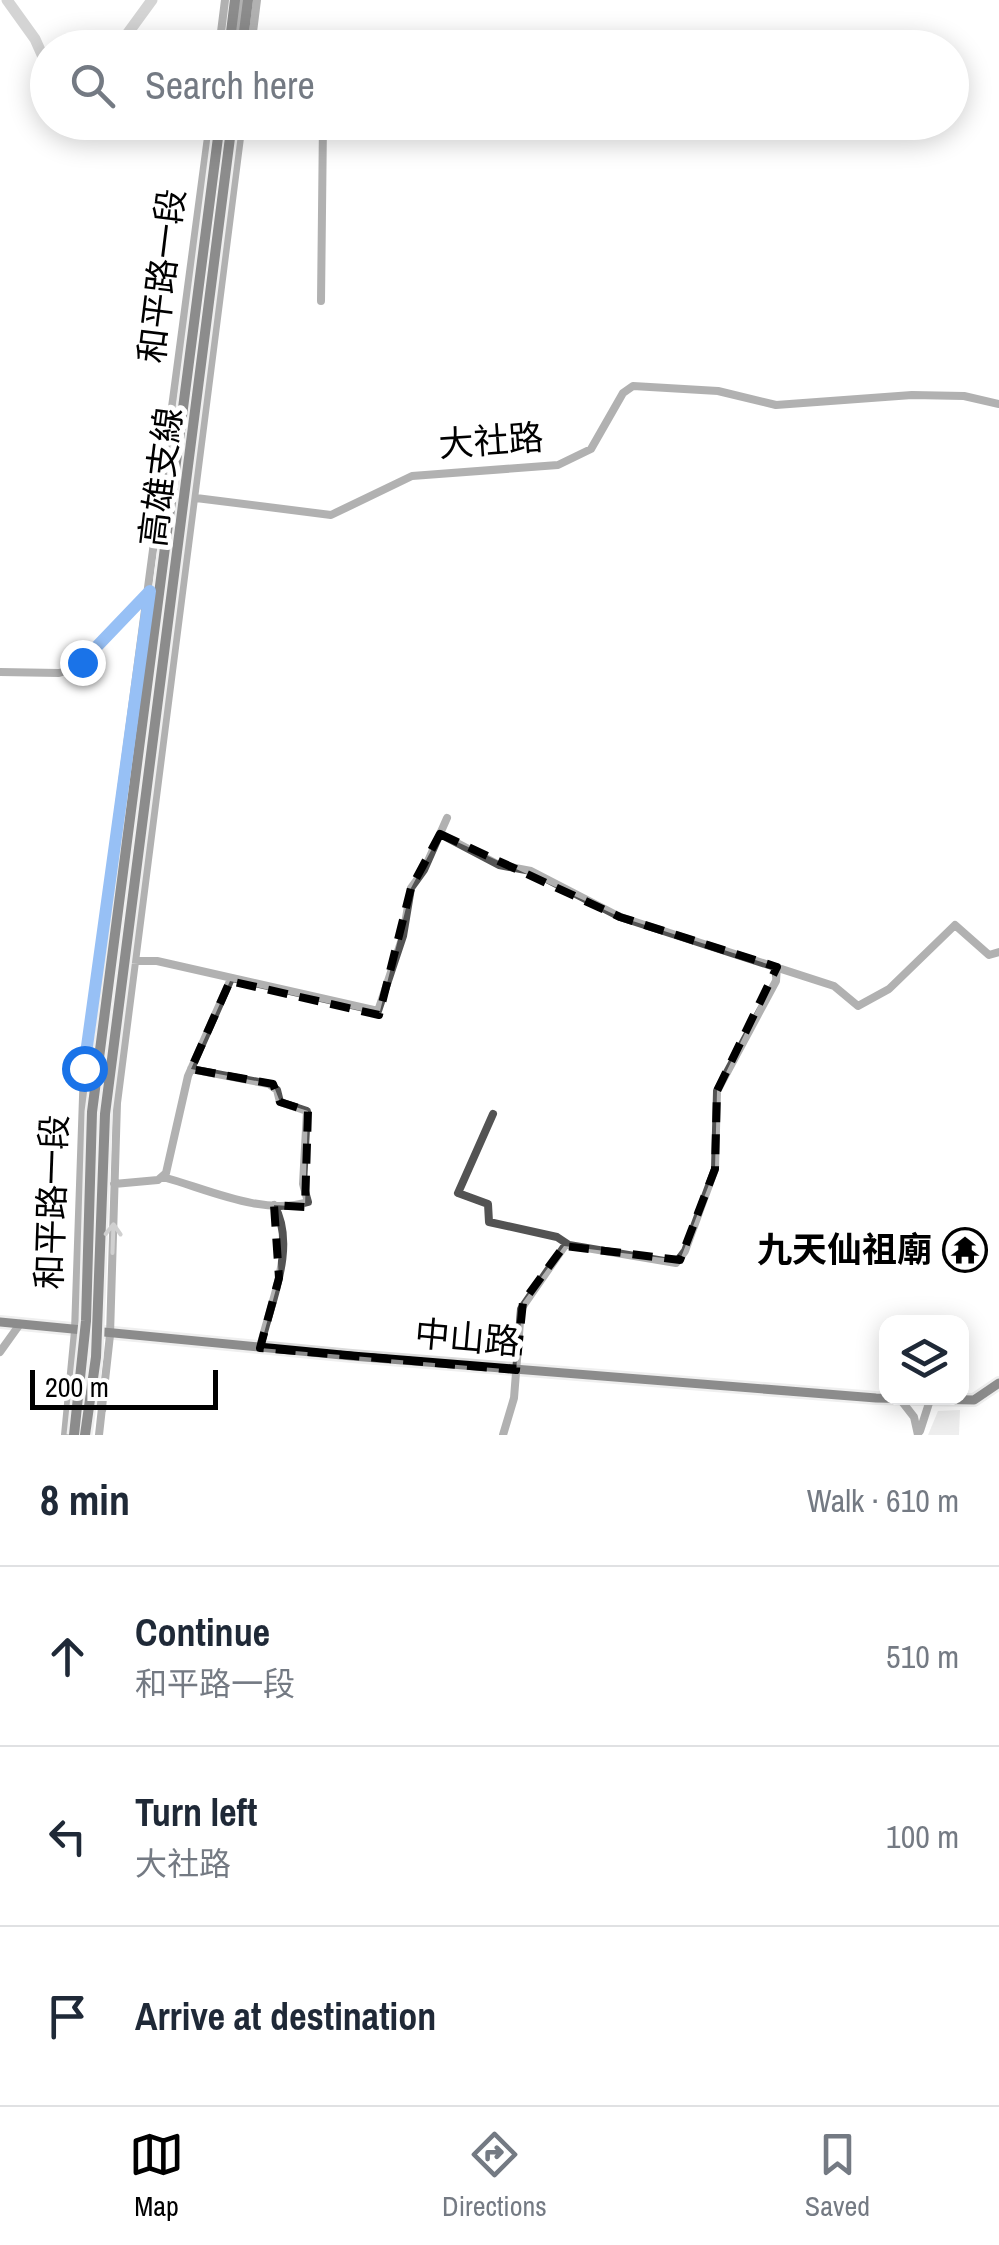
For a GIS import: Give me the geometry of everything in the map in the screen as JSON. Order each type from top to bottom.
[{"type":"highway","points":[[238,30],[242,0]]},
{"type":"highway","name":"高雄支線","points":[[74,1435],[86,1321],[92,1112],[224,140]]},
{"type":"highway","name":"高雄支線","points":[[86,1435],[96,1357],[105,1114],[224,140]]},
{"type":"main road","name":"中山路","points":[[0,1322],[516,1370],[879,1397]]},
{"type":"main road","name":"中山路","points":[[969,1400],[999,1382]]},
{"type":"street","points":[[221,30],[225,0]]},
{"type":"street","points":[[253,30],[257,0]]},
{"type":"street","name":"和平路一段","points":[[64,1435],[75,1331],[84,1068],[208,140]]},
{"type":"street","name":"和平路一段","points":[[214,346],[212,234],[224,140]]},
{"type":"street","name":"和平路一段","points":[[100,1435],[110,1335],[117,1103],[240,140]]},
{"type":"street","points":[[322,300],[323,140]]},
{"type":"street","name":"大社路","points":[[196,498],[331,515],[412,476],[558,465],[591,449],[624,393],[634,386],[718,391],[776,405],[912,395],[964,396],[999,404]]},
{"type":"street","points":[[0,672],[59,673],[76,668],[150,591]]},
{"type":"street","points":[[101,957],[137,960],[378,1011],[399,953],[411,888],[447,818]]},
{"type":"street","points":[[440,834],[499,865],[530,871],[620,917],[841,989],[858,1006],[889,989],[955,925],[988,955],[999,952]]},
{"type":"street","points":[[493,1114],[459,1196],[488,1204],[492,1224],[556,1237],[566,1244],[672,1263],[680,1260],[715,1169],[717,1091],[776,981],[776,967]]},
{"type":"street","points":[[163,1176],[191,1069],[211,1034],[230,981]]},
{"type":"street","points":[[79,1186],[163,1176],[274,1205],[308,1202],[304,1184],[308,1113],[280,1102],[277,1090],[269,1084],[191,1069]]},
{"type":"street","points":[[260,1348],[278,1286],[282,1246],[274,1205]]},
{"type":"street","points":[[77,1240],[93,1263],[88,1383],[102,1410]]},
{"type":"street","points":[[503,1435],[524,1302],[566,1244]]},
{"type":"street","points":[[0,1352],[20,1324]]},
{"type":"street","points":[[905,1405],[914,1417],[918,1435]]},
{"type":"street","points":[[918,1435],[928,1405]]},
{"type":"highlighted area","points":[[440,834],[620,917],[777,967],[717,1091],[715,1169],[680,1260],[564,1246],[523,1302],[516,1370],[260,1348],[279,1278],[274,1205],[305,1207],[308,1111],[280,1102],[273,1084],[191,1069],[230,981],[379,1015],[411,888]]},
{"type":"shaded area","points":[[960,1410],[959,1435],[928,1435],[938,1411]]},
{"type":"waterway","points":[[7,0],[30,32]]},
{"type":"waterway","points":[[130,30],[152,0]]},
{"type":"place","name":"九天仙祖廟","points":[[965,1250]]},
{"type":"route","points":[[82,662],[150,591],[84,1068]]}]
